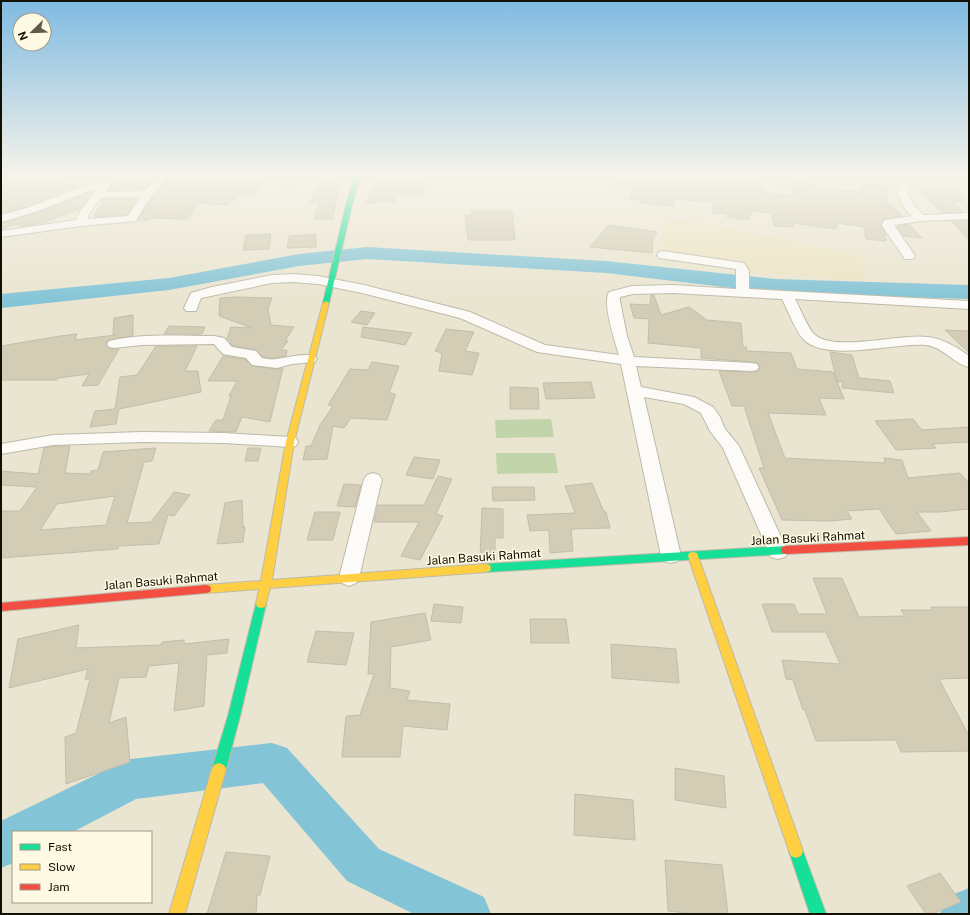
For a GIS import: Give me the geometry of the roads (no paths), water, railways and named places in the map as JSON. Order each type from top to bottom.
[{"type":"street","points":[[81,223],[83,217]]},
{"type":"street","points":[[1,234],[81,223],[131,220],[133,217]]},
{"type":"street","points":[[177,914],[234,716],[266,584],[290,442],[346,217]]},
{"type":"street","points":[[909,256],[888,226],[888,223],[921,218],[952,217]]},
{"type":"street","points":[[663,255],[740,266],[743,269],[742,289]]},
{"type":"street","points":[[191,308],[194,298],[199,294],[262,280],[293,278],[330,282],[465,315],[542,349],[628,361],[752,367]]},
{"type":"street","points":[[671,556],[635,391],[620,336],[613,297],[618,293],[642,289],[742,289],[786,295],[969,305]]},
{"type":"street","points":[[786,295],[809,337],[815,341],[841,346],[928,342],[945,347],[969,363]]},
{"type":"street","points":[[114,344],[142,341],[214,340],[219,341],[228,351],[249,354],[257,362],[277,364],[291,360],[310,359]]},
{"type":"street","points":[[635,391],[688,400],[701,406],[709,413],[718,431],[731,446],[778,552]]},
{"type":"street","points":[[1,450],[53,440],[142,437],[224,438],[290,442]]},
{"type":"street","points":[[349,578],[374,479]]},
{"type":"street","name":"Jalan Basuki Rahmat","points":[[1,607],[266,584],[671,556],[778,552],[969,541]]},
{"type":"street","points":[[693,556],[818,912]]},
{"type":"waterway","points":[[1,301],[169,284],[299,260],[367,253],[606,267],[775,286],[969,292]]},
{"type":"waterway","points":[[29,831],[131,779],[272,762],[363,865],[467,914]]},
{"type":"waterway","points":[[1,845],[12,840]]},
{"type":"waterway","points":[[964,914],[969,912]]}]
